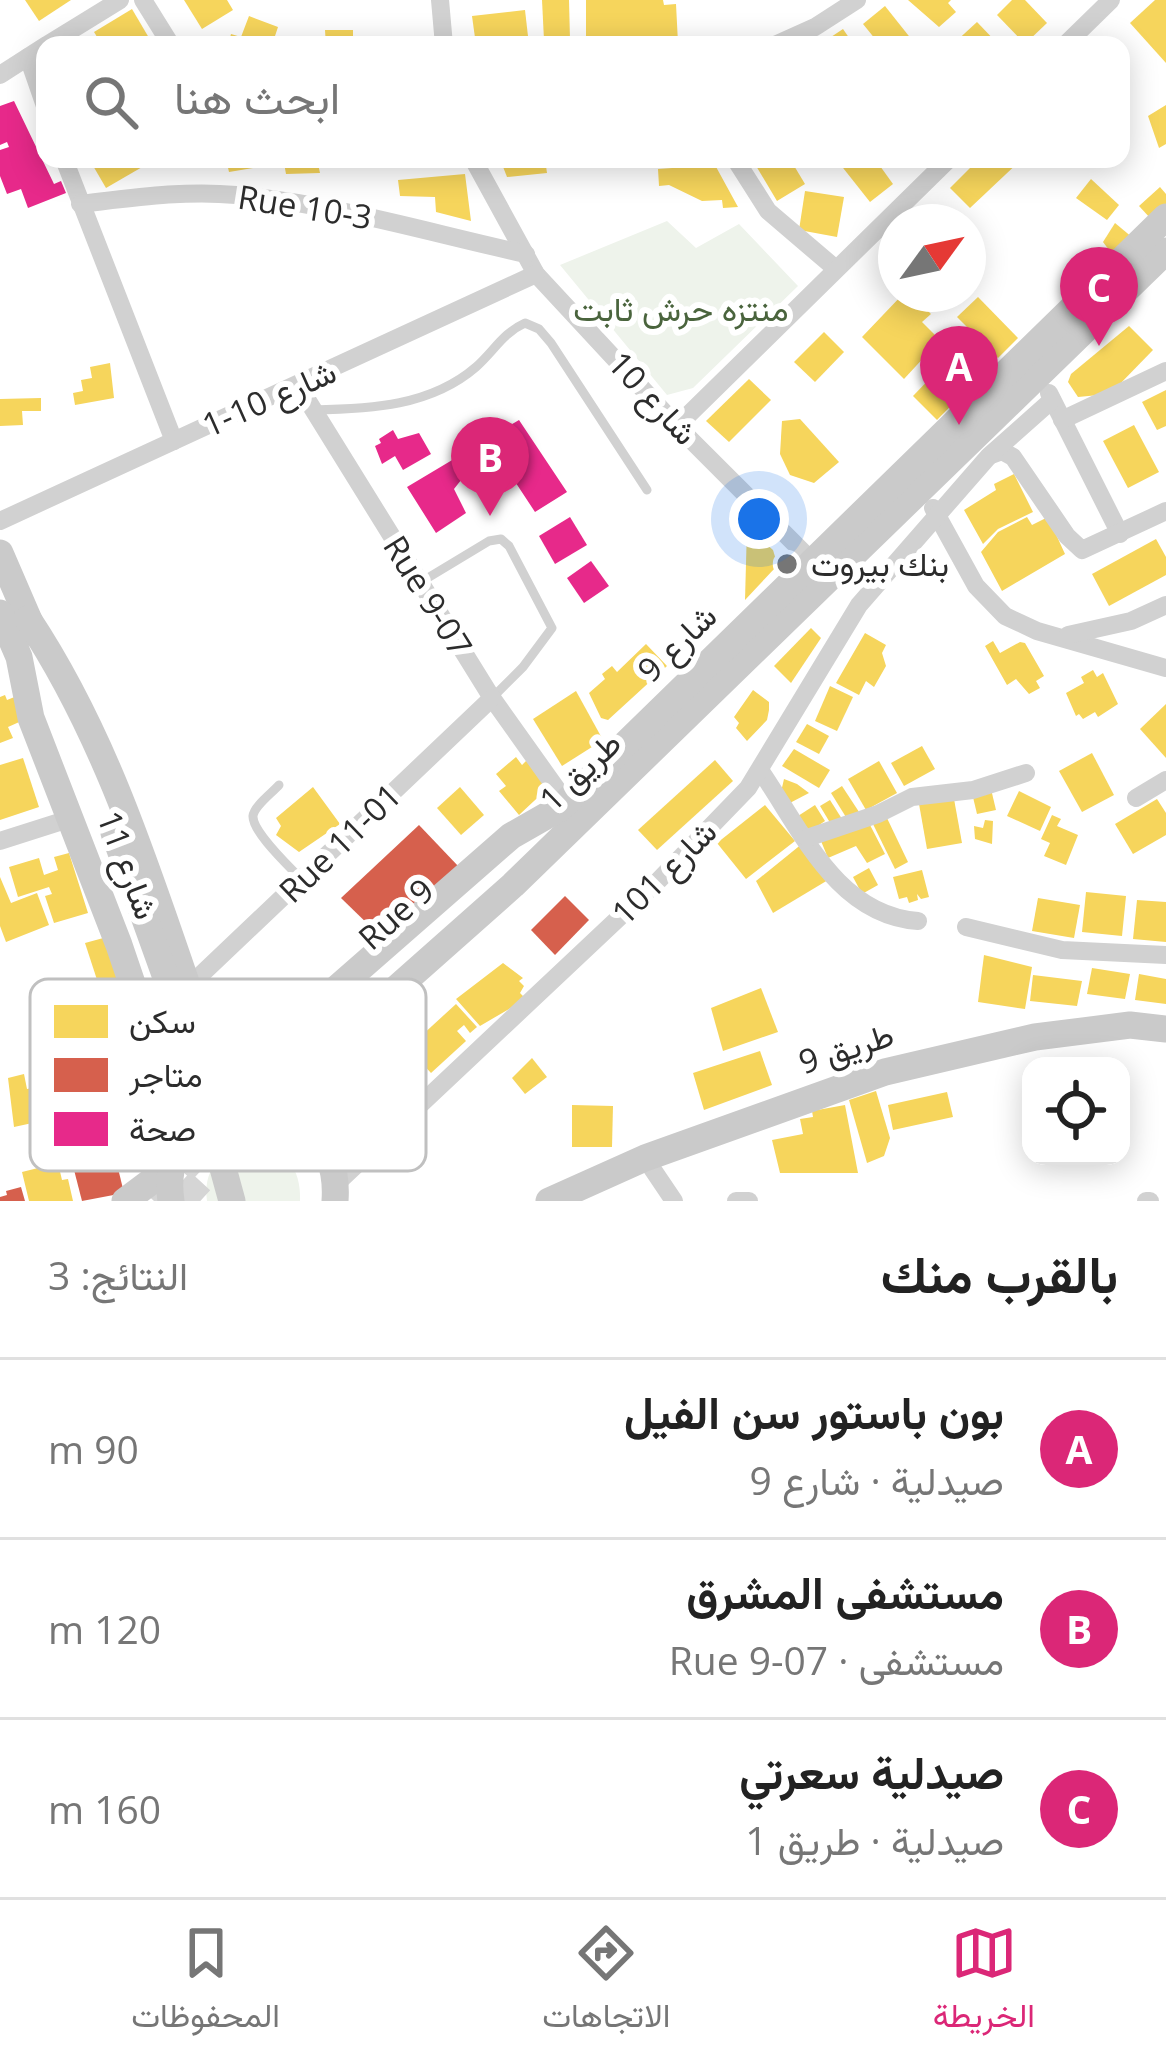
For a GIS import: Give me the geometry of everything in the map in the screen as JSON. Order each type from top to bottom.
[{"type":"main road","name":"شارع 9","points":[[426,979],[524,891],[568,812],[812,561],[1166,218]]},
{"type":"main road","name":"طريق 1","points":[[568,812],[928,502],[954,458],[1166,251]]},
{"type":"main road","name":"شارع 11","points":[[0,553],[106,835]]},
{"type":"main road","name":"شارع 11","points":[[0,613],[20,657],[31,718],[130,979]]},
{"type":"main road","name":"شارع 11","points":[[28,619],[75,696],[125,809],[185,979]]},
{"type":"main road","points":[[20,657],[106,835],[164,979]]},
{"type":"main road","name":"شارع 9","points":[[348,979],[511,836],[568,812]]},
{"type":"main road","name":"Rue 9","points":[[383,979],[568,812]]},
{"type":"main road","points":[[106,835],[151,979]]},
{"type":"main road","name":"طريق 9","points":[[534,1201],[556,1198],[645,1158],[849,1083],[956,1053],[1100,1027],[1166,1029]]},
{"type":"main road","points":[[124,1201],[159,1171]]},
{"type":"main road","points":[[171,1201],[175,1171]]},
{"type":"main road","points":[[206,1171],[214,1201]]},
{"type":"main road","points":[[225,1171],[232,1201]]},
{"type":"street","points":[[61,36],[120,0]]},
{"type":"street","points":[[143,0],[165,36]]},
{"type":"street","points":[[440,0],[442,36]]},
{"type":"street","points":[[795,36],[857,0]]},
{"type":"street","points":[[1074,36],[1111,0]]},
{"type":"street","points":[[0,75],[36,52]]},
{"type":"street","points":[[67,168],[174,441]]},
{"type":"street","name":"شارع 10","points":[[478,168],[536,274],[677,426],[812,561]]},
{"type":"street","points":[[741,168],[768,211],[836,269]]},
{"type":"street","points":[[677,426],[940,168]]},
{"type":"street","name":"Rue 10-3","points":[[80,204],[170,194],[235,195],[378,218],[526,254]]},
{"type":"street","name":"شارع 10-1","points":[[0,520],[536,274]]},
{"type":"street","points":[[1042,371],[1120,534]]},
{"type":"street","points":[[1062,420],[1166,371]]},
{"type":"street","name":"Rue 9-07","points":[[298,385],[419,584],[568,812]]},
{"type":"street","name":"شارع 101","points":[[426,1108],[748,788],[928,502],[1052,400]]},
{"type":"street","points":[[988,456],[996,416]]},
{"type":"street","points":[[954,458],[1002,451],[1013,457],[1067,536],[1082,550],[1166,511]]},
{"type":"street","points":[[928,502],[976,586],[994,607],[1019,623],[1166,668]]},
{"type":"street","points":[[1064,636],[1131,621],[1166,605]]},
{"type":"street","name":"Rue 11-01","points":[[197,979],[492,698]]},
{"type":"street","points":[[760,770],[850,897],[887,916],[918,921]]},
{"type":"street","points":[[807,838],[878,814],[912,796],[973,790],[1026,773]]},
{"type":"street","points":[[1136,798],[1166,780]]},
{"type":"street","points":[[0,841],[72,818]]},
{"type":"street","points":[[966,927],[1062,950],[1166,956]]},
{"type":"street","points":[[645,1158],[674,1201]]},
{"type":"street","name":"شارع 101","points":[[336,1196],[362,1171]]},
{"type":"street","points":[[736,1201],[749,1201]]},
{"type":"lane","points":[[313,410],[368,409],[435,394],[476,367],[507,331],[525,323],[539,329],[551,343],[647,490]]},
{"type":"lane","points":[[419,584],[489,541],[501,539],[509,546],[552,628],[524,667],[492,698]]},
{"type":"lane","points":[[278,785],[253,818],[266,841],[302,879]]},
{"type":"green space","name":"منتزه حرش ثابت","points":[[667,221],[696,248],[739,224],[798,286],[693,388],[667,395],[560,265]]},
{"type":"green space","points":[[211,1171],[294,1171],[300,1201],[207,1201]]},
{"type":"building: سكن","points":[[25,0],[71,0],[39,21]]},
{"type":"building: سكن","points":[[184,0],[227,0],[233,10],[202,29]]},
{"type":"building: سكن","points":[[542,0],[569,0],[570,36],[544,36]]},
{"type":"building: سكن","points":[[586,0],[676,4],[678,36],[586,36]]},
{"type":"building: سكن","points":[[908,0],[951,0],[948,3],[956,12],[939,27]]},
{"type":"building: سكن","points":[[1012,0],[1025,0],[1047,23],[1033,36],[1017,36],[997,15]]},
{"type":"building: سكن","points":[[1155,0],[1166,0],[1166,63],[1130,23]]},
{"type":"building: سكن","points":[[885,6],[909,36],[873,36],[863,24]]},
{"type":"building: سكن","points":[[132,9],[148,36],[96,36],[94,32]]},
{"type":"building: سكن","points":[[525,10],[528,36],[475,36],[472,16]]},
{"type":"building: سكن","points":[[249,16],[278,27],[275,36],[241,36]]},
{"type":"building: سكن","points":[[977,22],[990,36],[962,36]]},
{"type":"building: سكن","points":[[325,30],[353,30],[353,36],[325,36]]},
{"type":"building: سكن","points":[[1166,105],[1166,144],[1159,148],[1148,116]]},
{"type":"building: سكن","points":[[94,168],[140,168],[106,188]]},
{"type":"building: سكن","points":[[285,168],[319,168],[320,173],[286,174]]},
{"type":"building: سكن","points":[[504,168],[546,168],[547,173],[507,177]]},
{"type":"building: سكن","points":[[717,168],[738,207],[723,208],[722,200],[702,201],[669,185],[659,186],[658,169]]},
{"type":"building: سكن","points":[[757,168],[795,168],[805,184],[777,201]]},
{"type":"building: سكن","points":[[843,168],[881,168],[893,184],[870,202]]},
{"type":"building: سكن","points":[[970,168],[1012,168],[974,204],[966,204],[950,188]]},
{"type":"building: سكن","points":[[465,174],[471,221],[436,212],[435,197],[400,196],[398,180]]},
{"type":"building: سكن","points":[[1091,179],[1119,205],[1107,220],[1076,198]]},
{"type":"building: سكن","points":[[1160,187],[1166,204],[1151,219],[1139,206]]},
{"type":"building: سكن","points":[[805,191],[844,197],[837,237],[799,230]]},
{"type":"building: سكن","points":[[1115,223],[1133,238],[1115,258],[1103,242]]},
{"type":"building: سكن","points":[[986,305],[1018,338],[998,358],[957,317],[962,312],[986,312]]},
{"type":"building: سكن","points":[[886,312],[929,312],[922,322],[940,340],[904,379],[862,337]]},
{"type":"building: سكن","points":[[1129,326],[1153,350],[1116,388],[1078,397],[1068,382],[1071,374]]},
{"type":"building: سكن","points":[[824,332],[844,352],[815,382],[794,362]]},
{"type":"building: سكن","points":[[964,343],[989,367],[937,420],[913,396]]},
{"type":"building: سكن","points":[[110,363],[114,398],[75,405],[73,393],[83,391],[81,380],[92,378],[90,367]]},
{"type":"building: سكن","points":[[749,379],[771,400],[729,442],[706,421]]},
{"type":"building: سكن","points":[[1166,390],[1166,426],[1157,430],[1142,402]]},
{"type":"building: سكن","points":[[41,398],[41,411],[22,411],[23,425],[0,426],[0,399]]},
{"type":"building: سكن","points":[[800,419],[839,462],[814,483],[790,475],[780,454],[782,421]]},
{"type":"building: سكن","points":[[1134,425],[1159,472],[1128,488],[1103,441]]},
{"type":"building: سكن","points":[[1014,474],[1033,512],[998,529],[983,544],[964,510]]},
{"type":"building: سكن","points":[[1027,517],[1032,525],[1048,517],[1065,554],[1002,591],[981,552],[998,532]]},
{"type":"building: سكن","points":[[747,527],[773,550],[776,560],[775,568],[745,600]]},
{"type":"building: سكن","points":[[1156,539],[1166,557],[1166,575],[1109,606],[1092,574]]},
{"type":"building: سكن","points":[[811,628],[821,638],[791,683],[774,666]]},
{"type":"building: سكن","points":[[865,633],[886,645],[882,653],[886,666],[874,687],[866,681],[859,695],[836,683]]},
{"type":"building: سكن","points":[[993,641],[1000,653],[1025,643],[1044,676],[1036,681],[1040,688],[1029,694],[1016,679],[1007,685],[985,646]]},
{"type":"building: سكن","points":[[646,644],[667,666],[608,720],[601,718],[589,693],[605,679],[602,674],[612,666],[617,672]]},
{"type":"building: سكن","points":[[1093,670],[1097,677],[1103,673],[1118,704],[1098,717],[1095,712],[1083,719],[1076,716],[1066,693],[1084,683],[1081,677]]},
{"type":"building: سكن","points":[[830,686],[853,697],[837,731],[815,721]]},
{"type":"building: سكن","points":[[753,690],[769,702],[769,710],[767,720],[747,741],[734,717]]},
{"type":"building: سكن","points":[[576,691],[603,740],[562,766],[533,719]]},
{"type":"building: سكن","points":[[5,695],[7,700],[17,696],[26,719],[8,727],[13,738],[0,743],[0,697]]},
{"type":"building: سكن","points":[[1166,704],[1166,758],[1140,729]]},
{"type":"building: سكن","points":[[807,724],[829,736],[819,754],[796,742]]},
{"type":"building: سكن","points":[[922,746],[935,769],[904,786],[891,763]]},
{"type":"building: سكن","points":[[794,749],[830,770],[819,788],[782,766]]},
{"type":"building: سكن","points":[[1092,753],[1114,795],[1082,812],[1059,771]]},
{"type":"building: سكن","points":[[516,757],[522,765],[527,760],[549,787],[519,815],[499,791],[506,786],[496,774]]},
{"type":"building: سكن","points":[[23,758],[39,807],[0,820],[0,765]]},
{"type":"building: سكن","points":[[715,760],[733,781],[657,850],[638,830]]},
{"type":"building: سكن","points":[[879,761],[897,793],[866,810],[848,779]]},
{"type":"building: سكن","points":[[784,779],[809,793],[786,805],[781,792]]},
{"type":"building: سكن","points":[[842,786],[861,815],[849,822],[831,793]]},
{"type":"building: سكن","points":[[313,787],[340,824],[299,852],[276,835],[281,826],[276,818]]},
{"type":"building: سكن","points":[[460,787],[484,815],[461,835],[437,808]]},
{"type":"building: سكن","points":[[991,789],[996,810],[977,814],[972,793]]},
{"type":"building: سكن","points":[[1019,791],[1051,807],[1040,831],[1007,816]]},
{"type":"building: سكن","points":[[954,799],[962,843],[927,849],[919,804]]},
{"type":"building: سكن","points":[[1157,799],[1166,813],[1166,835],[1133,854],[1115,824]]},
{"type":"building: سكن","points":[[830,800],[842,819],[832,826],[820,806]]},
{"type":"building: سكن","points":[[765,805],[795,841],[746,879],[717,843]]},
{"type":"building: سكن","points":[[815,805],[825,821],[809,832],[798,816]]},
{"type":"building: سكن","points":[[1052,815],[1061,819],[1057,826],[1078,835],[1066,865],[1044,856],[1050,843],[1041,839]]},
{"type":"building: سكن","points":[[886,816],[908,862],[895,869],[872,822]]},
{"type":"building: سكن","points":[[985,820],[993,821],[992,844],[975,839],[974,826],[983,828]]},
{"type":"building: سكن","points":[[870,825],[885,854],[867,863],[856,846],[828,858],[821,841]]},
{"type":"building: سكن","points":[[803,843],[828,880],[773,913],[756,881]]},
{"type":"building: سكن","points":[[69,853],[88,913],[54,923],[45,896],[52,894],[49,887],[18,897],[9,867],[39,858],[44,875],[58,870],[54,857]]},
{"type":"building: سكن","points":[[869,868],[878,885],[862,894],[853,877]]},
{"type":"building: سكن","points":[[922,870],[929,897],[921,899],[917,894],[918,900],[909,903],[907,897],[899,899],[893,877]]},
{"type":"building: سكن","points":[[0,877],[11,903],[37,893],[49,925],[6,942],[0,926]]},
{"type":"building: سكن","points":[[1086,892],[1126,896],[1122,936],[1082,932]]},
{"type":"building: سكن","points":[[1038,898],[1080,905],[1074,938],[1032,931]]},
{"type":"building: سكن","points":[[1137,900],[1166,902],[1166,942],[1133,939]]},
{"type":"building: سكن","points":[[107,937],[120,979],[97,979],[85,943]]},
{"type":"building: سكن","points":[[984,955],[1032,967],[1025,1009],[978,1002]]},
{"type":"building: سكن","points":[[503,963],[523,978],[520,993],[526,999],[480,1026],[456,999]]},
{"type":"building: سكن","points":[[1092,968],[1130,974],[1125,999],[1087,994]]},
{"type":"building: سكن","points":[[1139,974],[1166,979],[1166,1004],[1135,1000]]},
{"type":"building: سكن","points":[[1033,975],[1082,981],[1077,1006],[1030,1001]]},
{"type":"building: سكن","points":[[761,988],[778,1032],[723,1051],[711,1008]]},
{"type":"building: سكن","points":[[456,1004],[477,1027],[470,1033],[464,1025],[457,1031],[466,1041],[431,1073],[426,1068],[426,1032]]},
{"type":"building: سكن","points":[[760,1051],[772,1085],[704,1110],[693,1073]]},
{"type":"building: سكن","points":[[532,1058],[547,1077],[525,1094],[512,1078]]},
{"type":"building: سكن","points":[[24,1074],[30,1088],[30,1124],[14,1127],[8,1078]]},
{"type":"building: سكن","points":[[876,1091],[890,1138],[884,1156],[867,1163],[849,1100]]},
{"type":"building: سكن","points":[[947,1092],[953,1117],[893,1130],[888,1105]]},
{"type":"building: سكن","points":[[572,1105],[613,1106],[612,1147],[572,1147]]},
{"type":"building: سكن","points":[[845,1105],[858,1173],[780,1173],[772,1140],[803,1134],[800,1119],[813,1117],[812,1111]]},
{"type":"building: سكن","points":[[60,1171],[62,1180],[68,1179],[73,1201],[29,1201],[22,1172]]},
{"type":"building: متاجر","points":[[419,825],[459,867],[377,933],[341,898]]},
{"type":"building: متاجر","points":[[565,896],[589,920],[555,955],[531,930]]},
{"type":"building: متاجر","points":[[74,1171],[119,1171],[124,1193],[82,1201]]},
{"type":"building: متاجر","points":[[21,1187],[25,1201],[0,1201],[6,1191]]},
{"type":"building: صحة","points":[[14,101],[36,147],[36,168],[46,168],[54,184],[61,181],[66,193],[28,208],[21,189],[7,194],[0,176],[0,150],[9,147],[7,142],[0,145],[0,106]]},
{"type":"building: صحة","points":[[519,420],[567,492],[535,512],[506,468],[483,464],[469,470],[454,489],[466,513],[436,533],[407,487]]},
{"type":"building: صحة","points":[[393,430],[398,439],[419,433],[431,454],[403,470],[395,456],[382,464],[375,446]]},
{"type":"building: صحة","points":[[570,517],[587,545],[555,564],[539,536]]},
{"type":"building: صحة","points":[[591,561],[609,586],[584,603],[567,578]]},
{"type":"tunnel","points":[[154,1201],[182,1171]]},
{"type":"tunnel","points":[[182,1201],[210,1171]]},
{"type":"place","name":"صيدلية سعرتي","points":[[1099,346]]},
{"type":"place","name":"بون باستور سن الفيل","points":[[959,425]]},
{"type":"place","name":"مستشفى المشرق","points":[[490,516]]},
{"type":"place","name":"بنك بيروت","points":[[787,564]]}]
